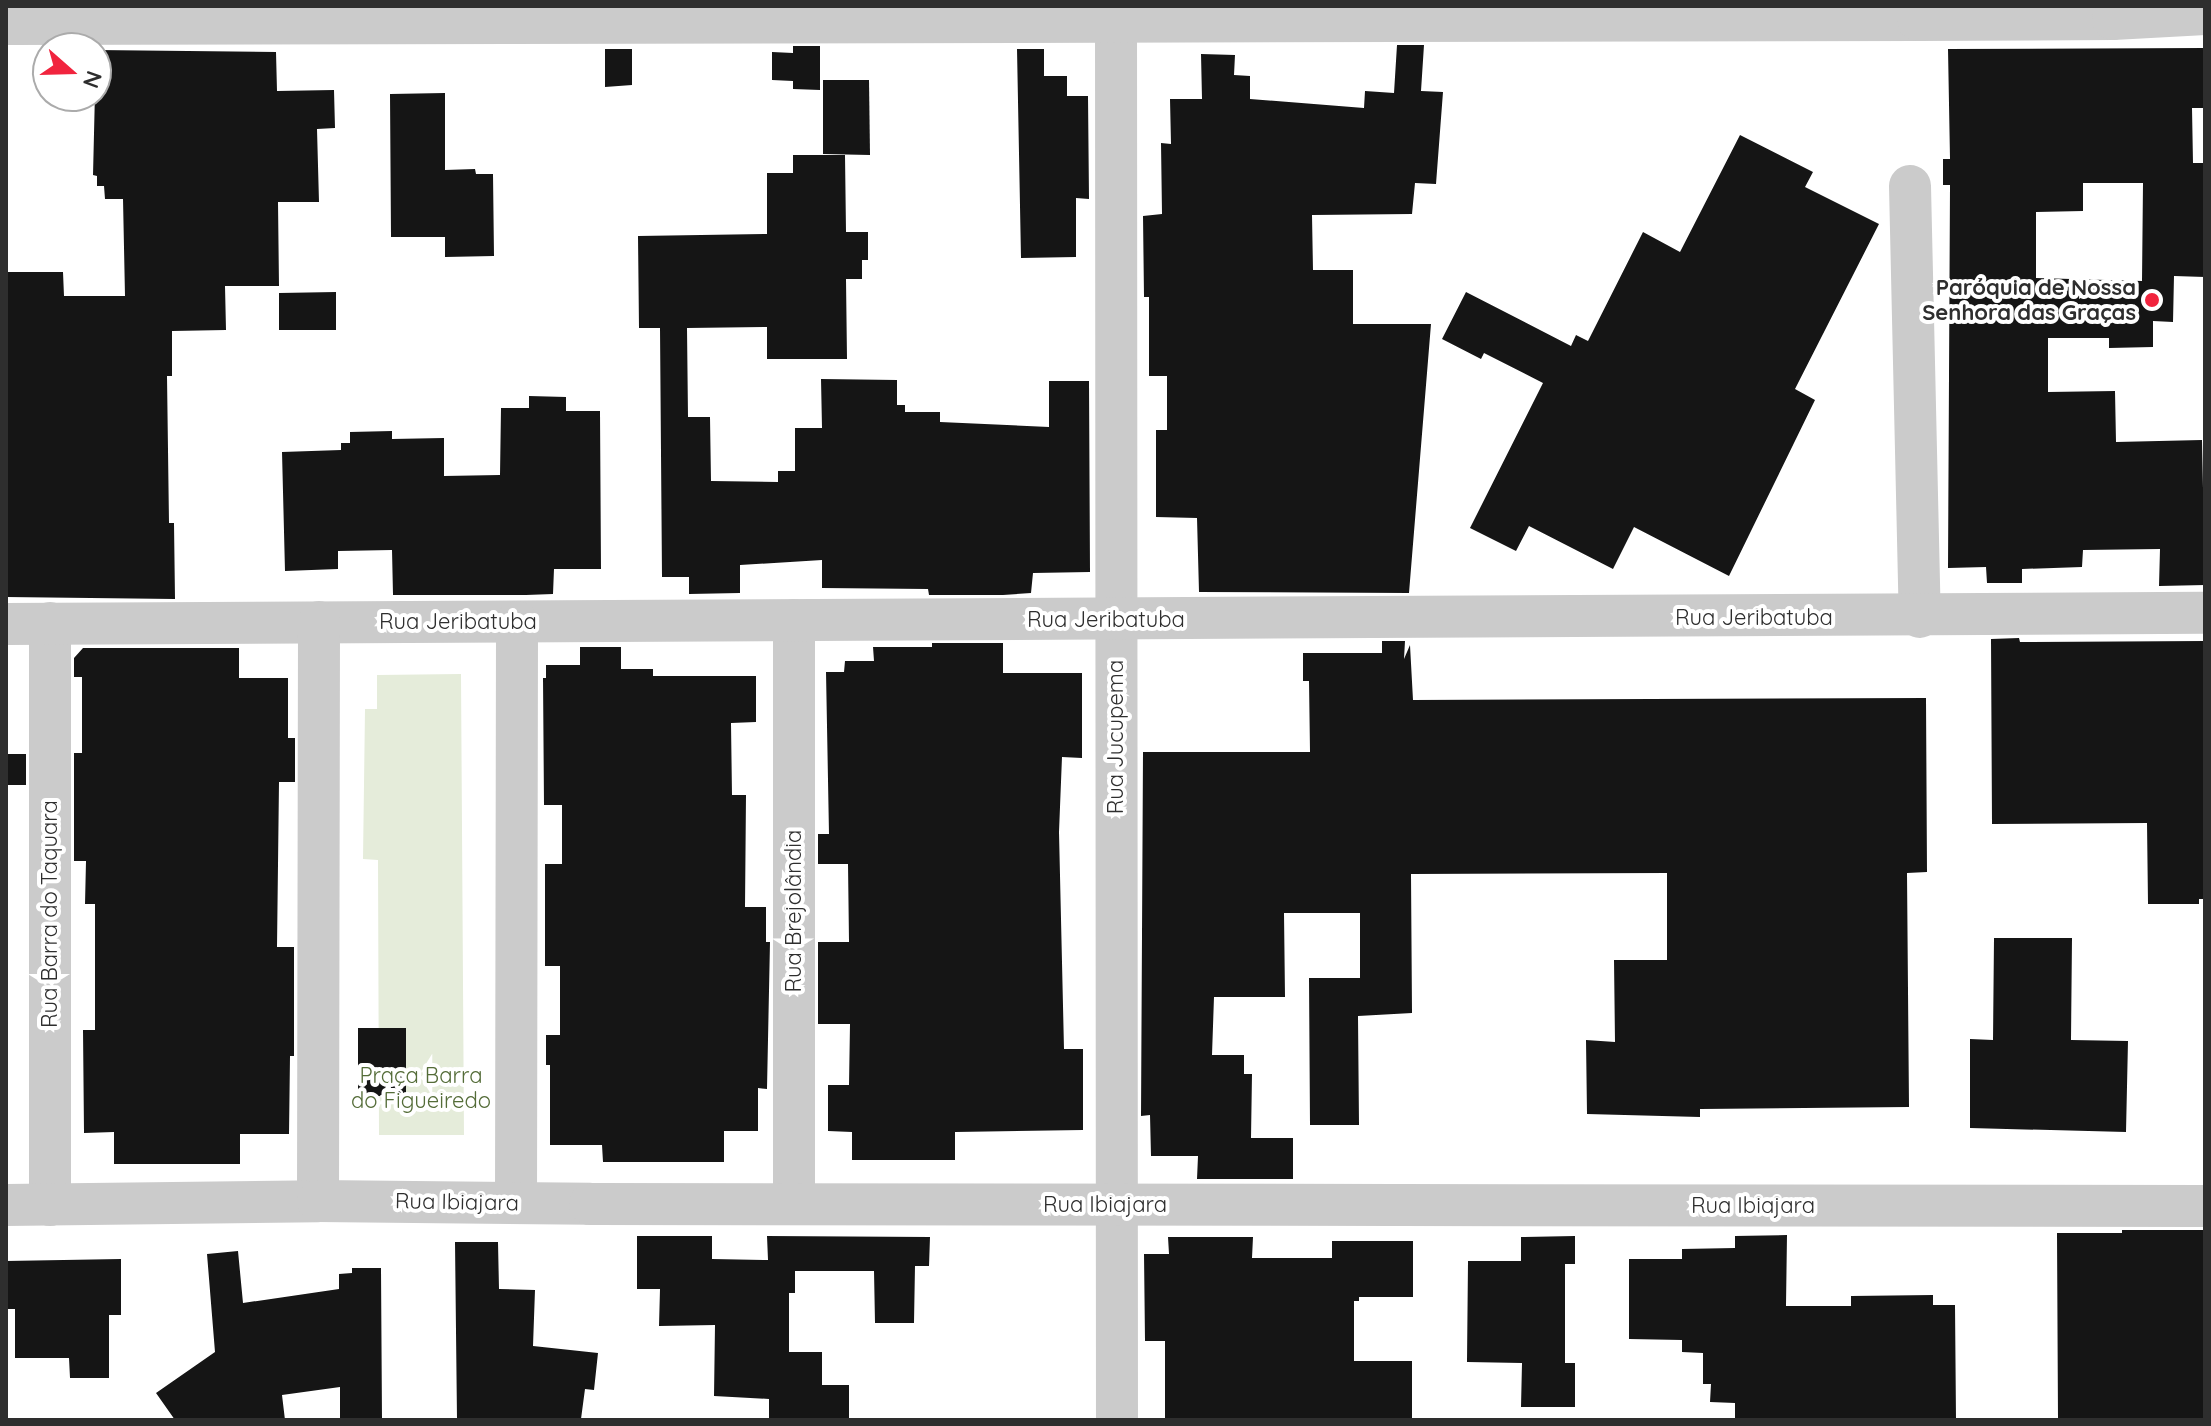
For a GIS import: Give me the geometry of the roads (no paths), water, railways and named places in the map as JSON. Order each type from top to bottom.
[{"type":"street","points":[[6,24],[1116,14],[2113,19],[2205,14]]},
{"type":"street","name":"Rua Jucupema","points":[[1116,14],[1117,1420]]},
{"type":"street","points":[[1910,186],[1920,617]]},
{"type":"street","name":"Rua Jeribatuba","points":[[6,624],[1920,617],[2205,613]]},
{"type":"street","name":"Rua Brejolândia","points":[[794,620],[794,1203]]},
{"type":"street","points":[[318,1201],[319,622]]},
{"type":"street","points":[[516,1203],[517,622]]},
{"type":"street","name":"Rua Barra do Taquara","points":[[50,623],[50,1205]]},
{"type":"street","name":"Rua Ibiajara","points":[[6,1205],[318,1201],[1118,1206],[2205,1206]]},
{"type":"place","name":"Paróquia de Nossa Senhora das Graças","points":[[2152,300]]},
{"type":"park label","name":"Praça Barra do Figueiredo","points":[[421,1088]]}]
